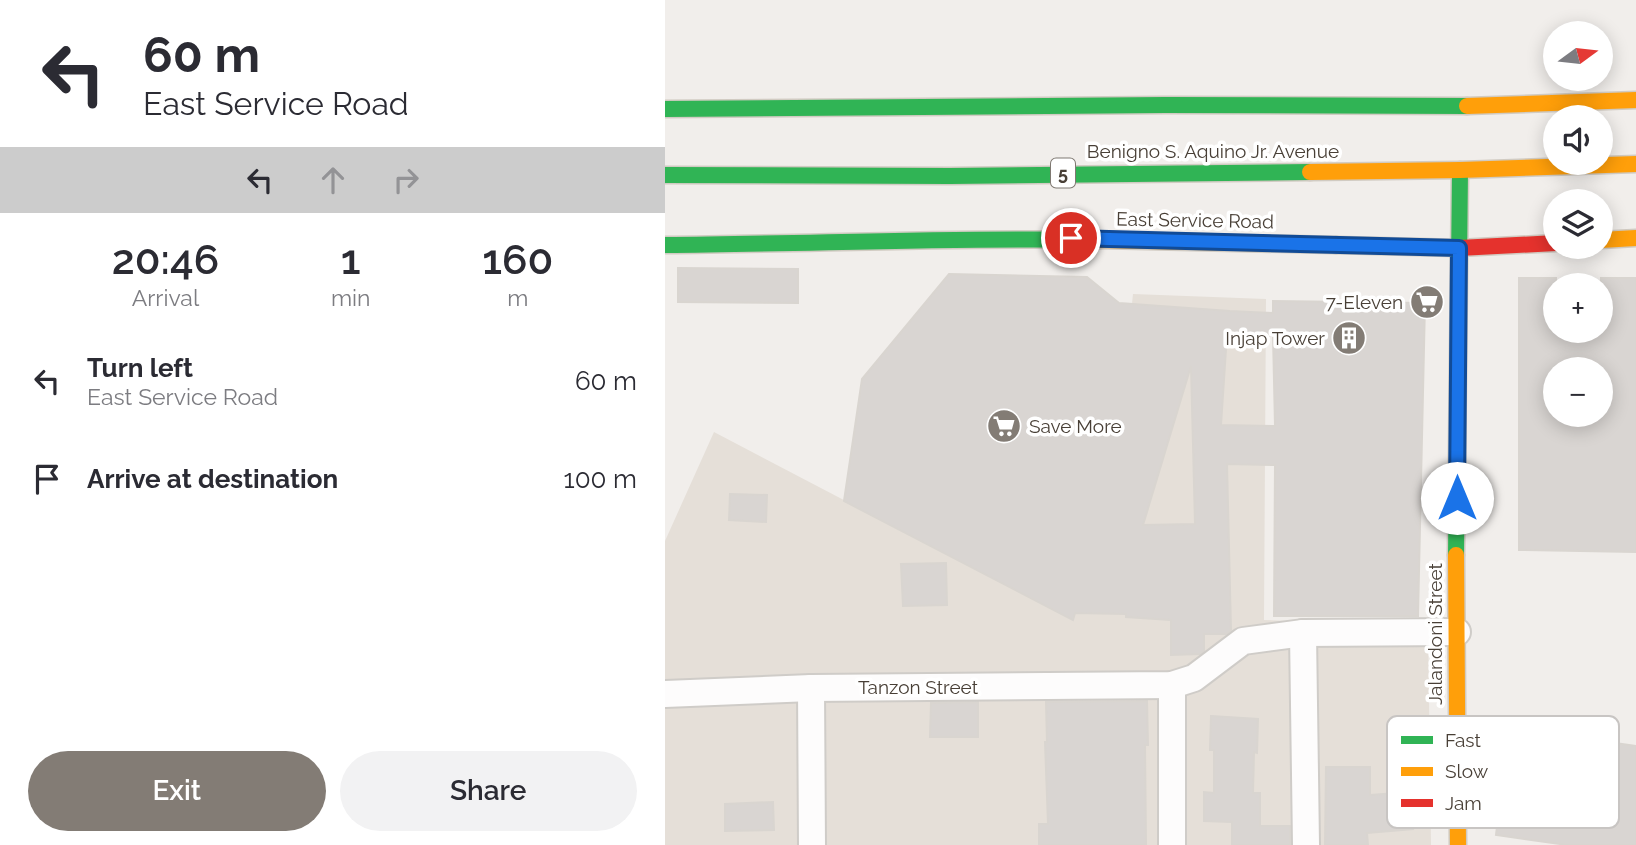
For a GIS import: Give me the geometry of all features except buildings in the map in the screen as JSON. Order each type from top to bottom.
[{"type":"main road","points":[[665,109],[1165,105],[1462,106],[1636,100]]},
{"type":"main road","name":"Benigno S. Aquino Jr. Avenue","points":[[665,175],[950,176],[1460,170],[1636,164]]},
{"type":"main road","name":"Jalandoni Street","points":[[1457,716],[1460,170]]},
{"type":"main road","name":"East Service Road","points":[[665,245],[824,244],[990,237],[1459,248],[1543,244]]},
{"type":"main road","points":[[1613,239],[1636,238]]},
{"type":"street","points":[[1172,845],[1172,684],[1194,678],[1243,640],[1303,633],[1457,632]]},
{"type":"street","points":[[1303,633],[1306,845]]},
{"type":"street","name":"Tanzon Street","points":[[665,694],[811,688],[1172,684]]},
{"type":"street","points":[[811,688],[812,845]]},
{"type":"shaded area","points":[[1133,294],[1266,299],[1264,620],[1428,626],[1429,716],[1387,716],[1387,828],[1431,828],[1431,845],[665,845],[665,541],[714,432],[1073,620],[1130,454]]},
{"type":"traffic: fast","points":[[665,109],[1165,105],[1467,106]]},
{"type":"traffic: fast","points":[[1456,555],[1460,170]]},
{"type":"traffic: fast","points":[[665,175],[950,176],[1310,172]]},
{"type":"traffic: fast","points":[[665,245],[991,239],[1100,240]]},
{"type":"traffic: slow","points":[[1467,106],[1636,100]]},
{"type":"traffic: slow","points":[[1310,172],[1636,164]]},
{"type":"traffic: slow","points":[[1613,239],[1636,238]]},
{"type":"traffic: slow","points":[[1100,240],[1336,245]]},
{"type":"traffic: slow","points":[[1456,555],[1457,716]]},
{"type":"traffic: slow","points":[[1458,828],[1458,845]]},
{"type":"traffic: jam","points":[[1336,245],[1459,248],[1543,244]]},
{"type":"place","name":"7-Eleven","points":[[1427,302]]},
{"type":"place","name":"Injap Tower","points":[[1349,338]]},
{"type":"place","name":"Save More","points":[[1004,426]]},
{"type":"route","points":[[1071,238],[1459,248],[1457,498]]}]
